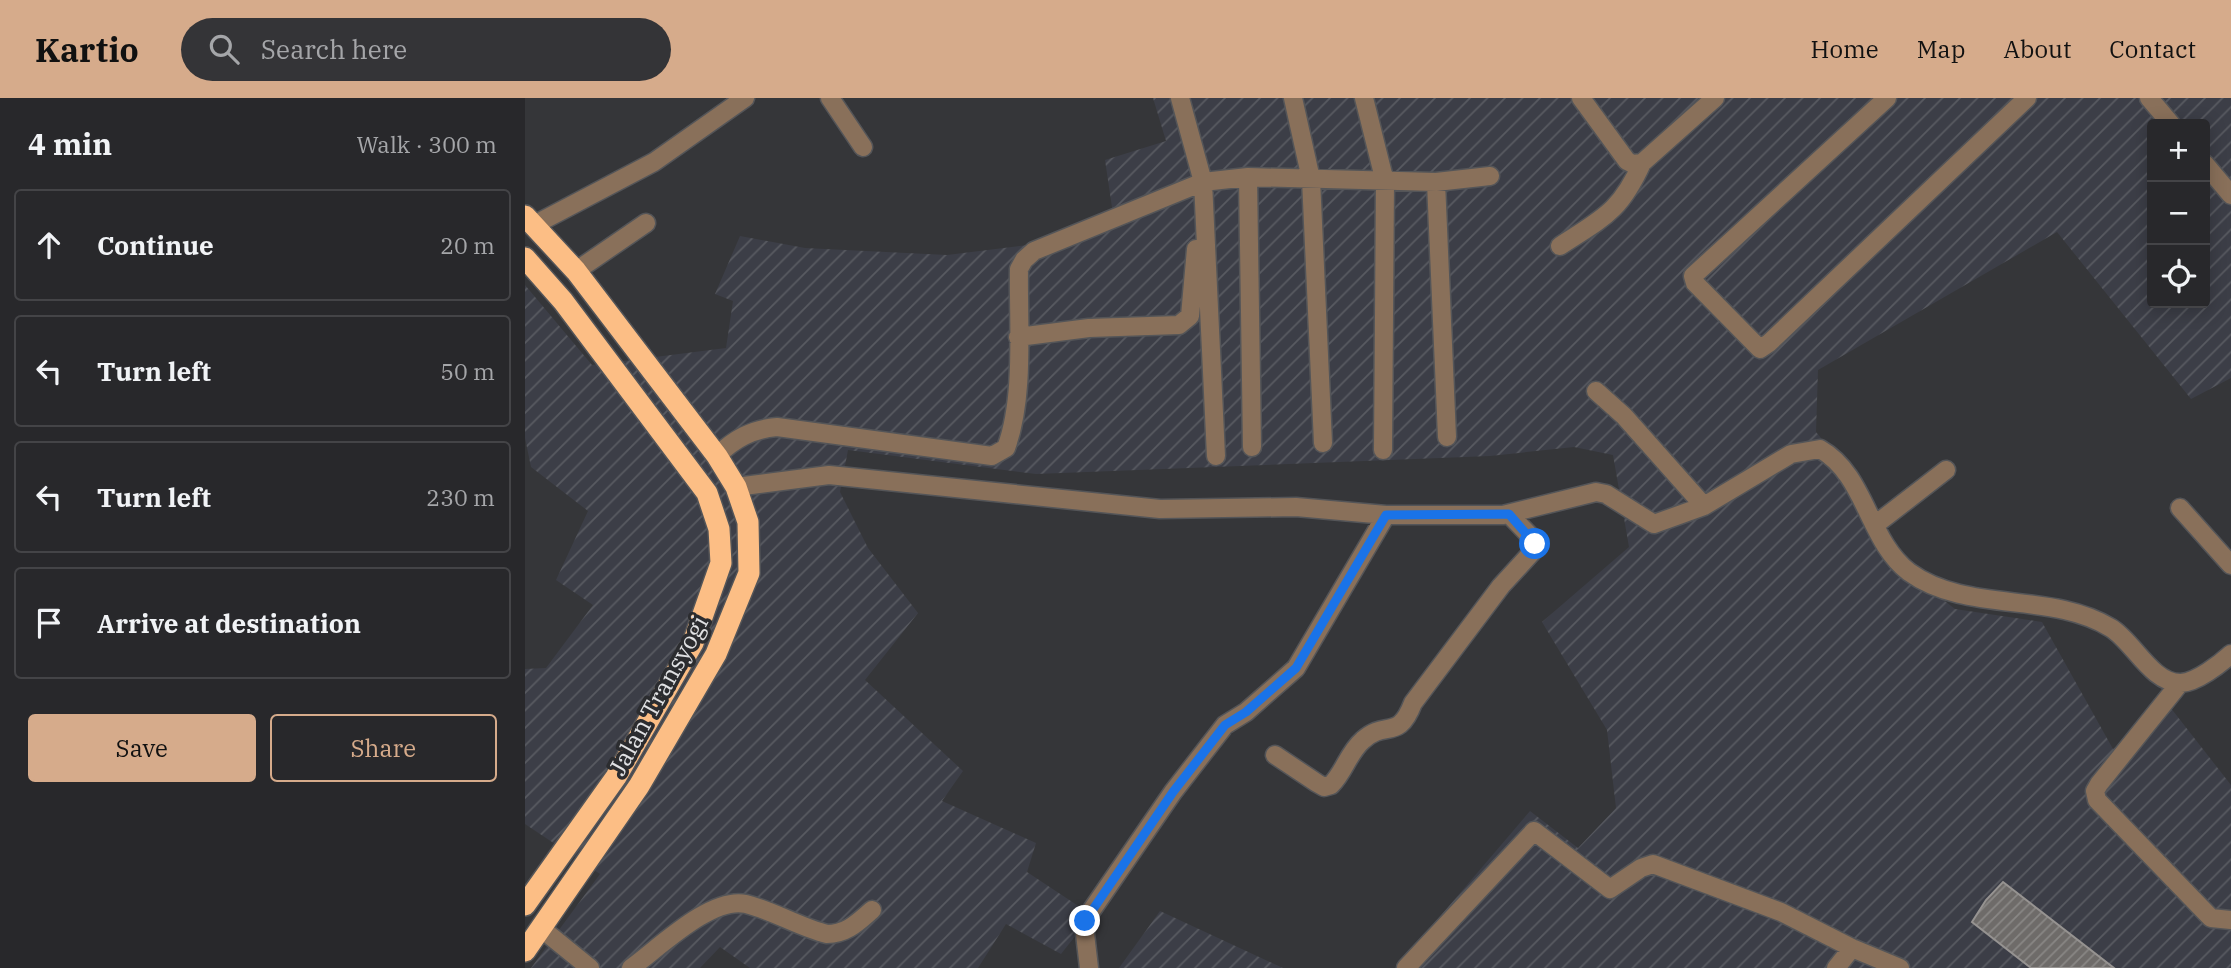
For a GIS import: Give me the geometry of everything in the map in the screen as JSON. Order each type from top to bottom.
[{"type":"highway","name":"Jalan Transyogi","points":[[525,951],[639,786],[716,654],[749,573],[748,522],[736,487],[716,456],[576,271],[529,221]]},
{"type":"highway","name":"Jalan Transyogi","points":[[525,258],[563,301],[707,493],[719,529],[721,563],[693,643],[609,788],[525,905]]},
{"type":"street","points":[[529,221],[654,162],[745,98]]},
{"type":"street","points":[[830,98],[863,147]]},
{"type":"street","points":[[1181,98],[1199,184],[1216,456]]},
{"type":"street","points":[[1293,98],[1311,179],[1323,443]]},
{"type":"street","points":[[1364,98],[1385,182],[1383,450]]},
{"type":"street","points":[[1581,98],[1627,161],[1642,163]]},
{"type":"street","points":[[1560,246],[1613,212],[1624,198],[1642,163],[1715,98]]},
{"type":"street","points":[[1887,98],[1693,276],[1695,283],[1760,349],[2027,98]]},
{"type":"street","points":[[2149,98],[2167,119]]},
{"type":"street","points":[[2210,170],[2230,194]]},
{"type":"street","points":[[716,456],[743,436],[760,428],[777,428],[992,456],[1006,448],[1012,431],[1019,269],[1028,255],[1199,184],[1248,177],[1436,182],[1490,176]]},
{"type":"street","points":[[1248,177],[1252,447]]},
{"type":"street","points":[[1436,182],[1447,437]]},
{"type":"street","points":[[1018,337],[1089,328],[1184,323],[1190,316],[1196,263],[1199,184]]},
{"type":"street","points":[[576,271],[646,223]]},
{"type":"street","points":[[1596,391],[1633,426],[1704,506]]},
{"type":"street","points":[[736,487],[829,475],[1160,509],[1296,507],[1386,515],[1509,514],[1596,492],[1606,494],[1650,524],[1704,506],[1791,454],[1820,449],[1844,469],[1898,562],[1927,582],[1964,593],[2087,614],[2115,630],[2165,678],[2181,683]]},
{"type":"street","points":[[1875,525],[1946,470]]},
{"type":"street","points":[[2180,508],[2231,565]]},
{"type":"street","points":[[1275,755],[1324,787],[1331,785],[1361,741],[1372,733],[1397,728],[1403,723],[1413,703],[1501,586],[1534,550],[1533,539],[1509,514]]},
{"type":"street","points":[[1089,968],[1084,925],[1087,917],[1173,792],[1225,725],[1246,712],[1296,668],[1386,515]]},
{"type":"street","points":[[2229,658],[2181,683],[2095,791],[2097,800],[2211,918],[2231,920]]},
{"type":"street","points":[[1406,968],[1531,831],[1537,831],[1610,889],[1641,868],[1653,864],[1781,912],[1852,948],[1900,968]]},
{"type":"street","points":[[631,968],[710,909],[729,903],[745,904],[827,934],[838,934],[853,927],[872,910]]},
{"type":"street","points":[[542,929],[590,968]]},
{"type":"street","points":[[1836,968],[1852,948]]},
{"type":"shaded area","points":[[1153,98],[2231,98],[2231,378],[2191,399],[2057,232],[1818,370],[1816,432],[1873,500],[1904,569],[1955,609],[2042,622],[2113,749],[2170,707],[2231,785],[2231,968],[1396,968],[1530,811],[1578,848],[1616,808],[1607,730],[1542,622],[1629,547],[1613,455],[1574,447],[1490,456],[1036,474],[848,450],[840,492],[868,548],[918,613],[865,680],[963,771],[942,801],[1036,843],[1027,872],[1092,915],[1061,954],[1006,924],[978,968],[750,968],[720,947],[700,968],[531,968],[600,874],[525,824],[525,669],[546,668],[593,605],[556,580],[588,511],[531,467],[525,438],[525,285],[592,365],[726,348],[733,301],[715,294],[740,236],[805,248],[947,255],[1051,242],[1114,221],[1105,160],[1166,141]]},
{"type":"shaded area","points":[[1160,911],[1283,968],[1119,968]]},
{"type":"building","points":[[2003,882],[2114,968],[2031,968],[1972,922],[1986,900]]},
{"type":"route","points":[[1085,921],[1173,792],[1225,725],[1246,712],[1296,668],[1386,515],[1509,514],[1535,544]]}]
